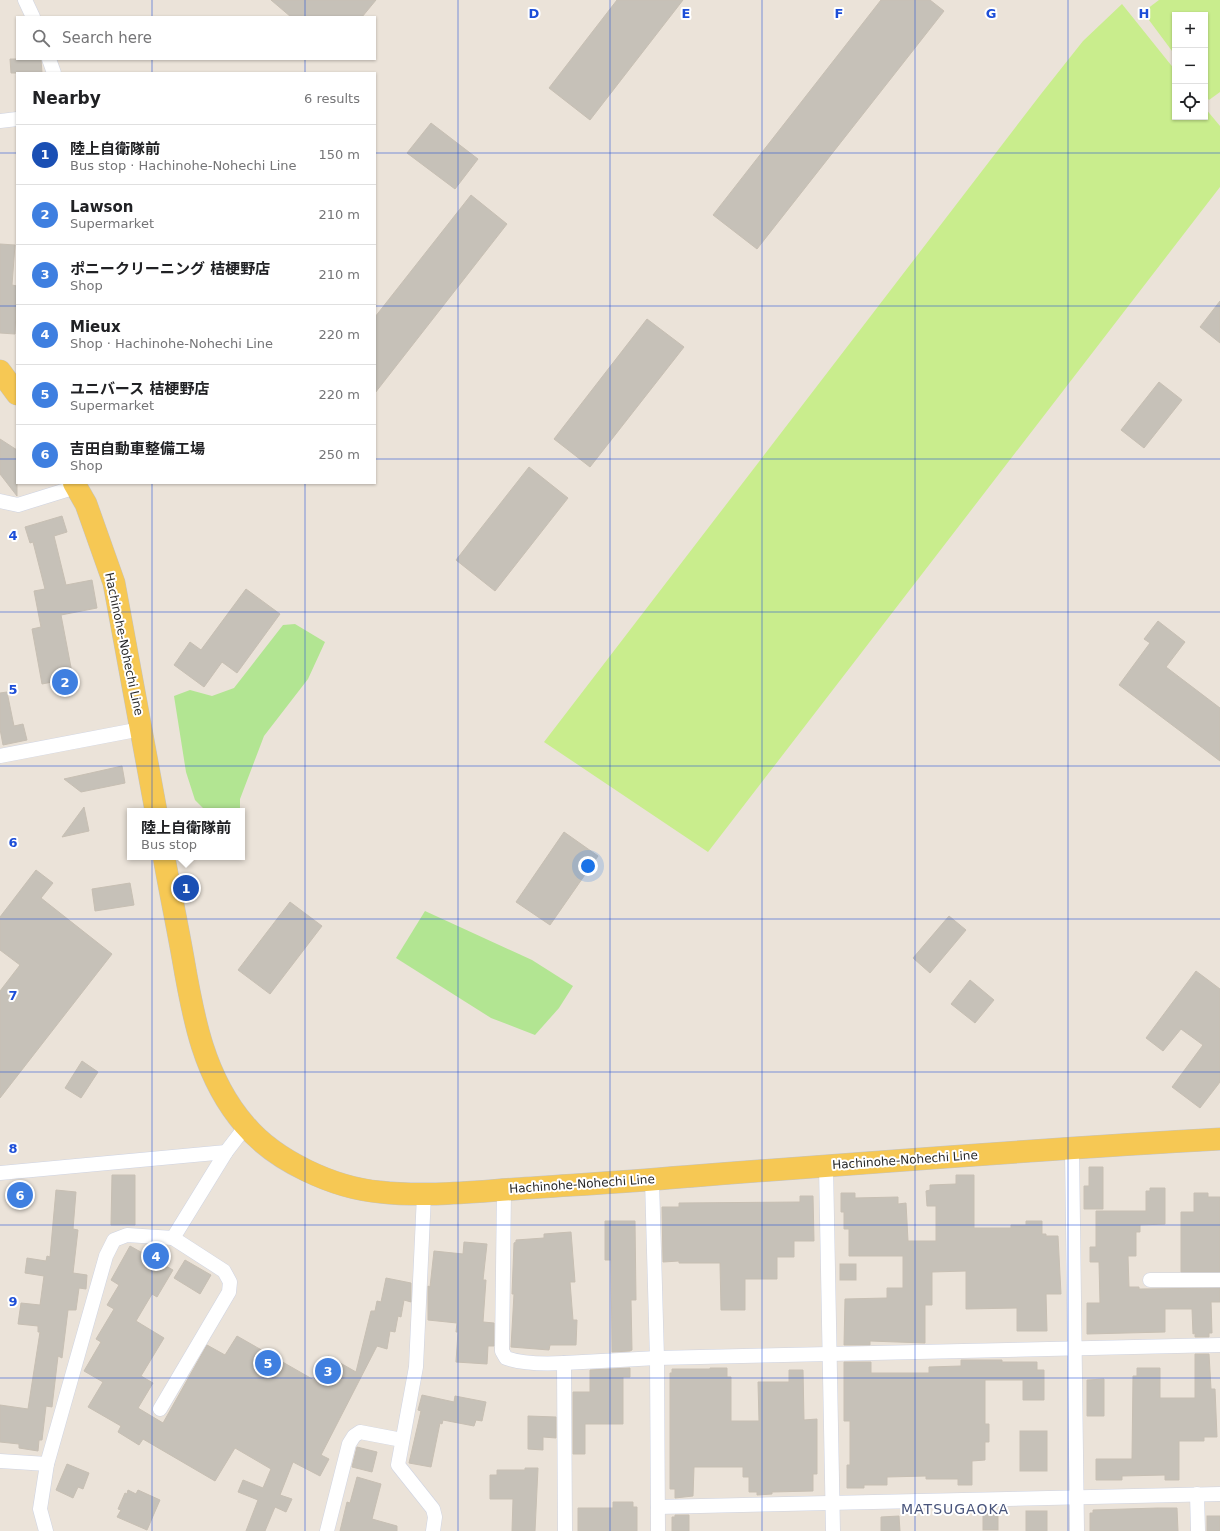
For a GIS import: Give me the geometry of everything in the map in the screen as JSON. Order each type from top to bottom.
[{"type":"main road","points":[[0,371],[16,393]]},
{"type":"main road","name":"Hachinohe-Nohechi Line","points":[[75,485],[86,504],[114,583],[155,808]]},
{"type":"main road","name":"Hachinohe-Nohechi Line","points":[[165,860],[192,1011],[206,1059],[225,1098],[246,1126],[273,1150],[305,1170],[336,1183],[377,1192],[424,1195],[652,1180],[1072,1147],[1220,1139]]},
{"type":"street","points":[[25,0],[33,16]]},
{"type":"street","points":[[49,60],[54,72]]},
{"type":"street","points":[[0,120],[16,118]]},
{"type":"street","points":[[0,501],[18,505],[75,485]]},
{"type":"street","points":[[0,756],[141,729]]},
{"type":"street","points":[[173,1238],[226,1152],[246,1126]]},
{"type":"street","points":[[1072,1147],[1077,1531]]},
{"type":"street","points":[[0,1174],[226,1152]]},
{"type":"street","points":[[826,1166],[833,1531]]},
{"type":"street","points":[[652,1180],[657,1358],[658,1531]]},
{"type":"street","points":[[504,1190],[502,1351],[506,1358],[513,1360],[549,1364],[657,1358],[1220,1345]]},
{"type":"street","points":[[424,1195],[416,1367],[398,1465],[433,1509],[435,1517],[433,1531]]},
{"type":"street","points":[[46,1531],[40,1509],[47,1464],[106,1256],[114,1240],[128,1235],[173,1238],[224,1271],[230,1282],[229,1292],[160,1409]]},
{"type":"street","points":[[1150,1280],[1220,1280]]},
{"type":"street","points":[[564,1362],[565,1531]]},
{"type":"street","points":[[327,1531],[349,1444],[354,1436],[360,1432],[402,1440]]},
{"type":"street","points":[[0,1461],[47,1464]]},
{"type":"street","points":[[1197,1494],[1198,1531]]},
{"type":"street","points":[[658,1507],[833,1504],[1077,1496],[1220,1494]]},
{"type":"green space","points":[[1159,0],[1220,0],[1220,92],[1209,100],[1208,99],[1208,12],[1172,12],[1172,51],[1143,12]]},
{"type":"green space","points":[[1122,4],[1172,66],[1172,120],[1208,120],[1208,112],[1220,126],[1220,187],[708,852],[544,742],[1083,41]]},
{"type":"green space","points":[[295,624],[325,642],[308,679],[264,736],[240,799],[240,808],[203,808],[195,800],[186,772],[174,696],[190,690],[212,696],[234,688],[283,625]]},
{"type":"green space","points":[[425,911],[532,960],[573,986],[559,1008],[535,1035],[491,1018],[396,958]]},
{"type":"building","points":[[271,0],[376,0],[363,16],[290,16]]},
{"type":"building","points":[[617,0],[683,0],[590,120],[549,88]]},
{"type":"building","points":[[881,0],[930,0],[944,11],[757,249],[713,215]]},
{"type":"building","points":[[10,59],[41,60],[42,72],[11,73]]},
{"type":"building","points":[[431,123],[478,159],[455,189],[407,153]]},
{"type":"building","points":[[471,195],[507,224],[376,392],[376,316]]},
{"type":"building","points":[[0,244],[15,245],[12,285],[16,286],[15,334],[0,333]]},
{"type":"building","points":[[1220,301],[1220,343],[1200,327]]},
{"type":"building","points":[[647,319],[684,347],[590,467],[554,439]]},
{"type":"building","points":[[1159,382],[1182,400],[1144,448],[1121,430]]},
{"type":"building","points":[[0,439],[16,449],[17,496],[0,474]]},
{"type":"building","points":[[529,467],[568,498],[495,591],[456,560]]},
{"type":"building","points":[[62,516],[67,532],[54,536],[66,585],[92,580],[97,608],[61,615],[73,678],[42,684],[32,629],[41,627],[34,591],[45,589],[33,542],[30,543],[25,527]]},
{"type":"building","points":[[246,589],[280,614],[237,673],[222,662],[204,687],[174,665],[190,642],[201,650]]},
{"type":"building","points":[[1158,621],[1185,642],[1166,667],[1220,708],[1220,761],[1119,685],[1150,643],[1144,639]]},
{"type":"building","points":[[7,692],[14,726],[23,724],[27,740],[3,745],[0,729],[0,693]]},
{"type":"building","points":[[122,766],[125,783],[81,792],[64,779]]},
{"type":"building","points":[[84,807],[89,831],[62,837]]},
{"type":"building","points":[[564,832],[598,856],[550,925],[516,902]]},
{"type":"building","points":[[36,870],[53,883],[41,898],[112,954],[0,1098],[0,991],[20,965],[0,950],[0,917]]},
{"type":"building","points":[[130,883],[134,905],[95,911],[92,889]]},
{"type":"building","points":[[290,902],[322,926],[270,994],[238,970]]},
{"type":"building","points":[[949,916],[966,930],[930,973],[913,958]]},
{"type":"building","points":[[1196,971],[1220,989],[1220,1082],[1200,1108],[1172,1087],[1203,1045],[1181,1029],[1163,1051],[1146,1038]]},
{"type":"building","points":[[970,980],[994,1000],[975,1023],[951,1004]]},
{"type":"building","points":[[82,1061],[98,1072],[81,1098],[65,1088]]},
{"type":"building","points":[[1089,1167],[1103,1167],[1103,1209],[1084,1209],[1084,1186],[1089,1186]]},
{"type":"building","points":[[112,1175],[135,1175],[135,1225],[111,1225]]},
{"type":"building","points":[[956,1175],[974,1175],[974,1228],[1011,1228],[1011,1225],[1026,1225],[1026,1221],[1042,1221],[1042,1234],[1046,1234],[1046,1236],[1058,1236],[1061,1294],[1046,1294],[1047,1331],[1017,1331],[1017,1308],[966,1309],[966,1271],[932,1272],[932,1305],[925,1305],[925,1343],[870,1341],[870,1345],[844,1345],[845,1299],[887,1298],[887,1288],[903,1288],[903,1256],[849,1256],[849,1229],[844,1229],[844,1212],[841,1212],[841,1193],[855,1193],[855,1198],[898,1197],[898,1204],[906,1203],[908,1241],[936,1241],[936,1206],[927,1206],[926,1191],[930,1190],[930,1185],[956,1184]]},
{"type":"building","points":[[1150,1188],[1165,1188],[1165,1224],[1140,1225],[1140,1232],[1136,1232],[1136,1256],[1128,1256],[1129,1287],[1139,1287],[1139,1289],[1220,1288],[1220,1302],[1211,1302],[1212,1333],[1209,1333],[1209,1337],[1195,1337],[1195,1333],[1193,1334],[1192,1309],[1165,1309],[1165,1332],[1087,1334],[1087,1303],[1100,1303],[1099,1262],[1090,1262],[1090,1247],[1096,1247],[1096,1211],[1146,1211],[1146,1191],[1150,1191]]},
{"type":"building","points":[[56,1190],[76,1192],[73,1229],[78,1230],[73,1273],[87,1275],[86,1289],[79,1288],[76,1310],[68,1310],[62,1358],[58,1356],[52,1407],[46,1406],[42,1440],[39,1440],[38,1451],[19,1448],[19,1444],[0,1442],[0,1405],[28,1409],[40,1332],[38,1332],[38,1326],[18,1324],[21,1303],[40,1305],[44,1276],[25,1273],[27,1258],[46,1261],[47,1256],[50,1257]]},
{"type":"building","points":[[1194,1193],[1208,1193],[1208,1197],[1220,1197],[1220,1272],[1181,1272],[1181,1212],[1194,1212]]},
{"type":"building","points":[[800,1196],[813,1196],[814,1241],[794,1241],[794,1257],[777,1257],[777,1279],[745,1279],[745,1310],[721,1310],[720,1263],[679,1263],[679,1261],[663,1262],[662,1207],[679,1207],[679,1203],[800,1202]]},
{"type":"building","points":[[605,1221],[635,1221],[636,1300],[631,1300],[632,1350],[630,1351],[612,1352],[611,1260],[605,1260]]},
{"type":"building","points":[[571,1232],[575,1282],[570,1282],[573,1320],[577,1320],[576,1345],[550,1345],[549,1350],[511,1347],[514,1294],[512,1294],[514,1243],[516,1240],[544,1238],[544,1234]]},
{"type":"building","points":[[464,1242],[487,1244],[483,1280],[486,1280],[483,1322],[494,1323],[494,1346],[488,1346],[487,1364],[456,1362],[458,1332],[456,1332],[457,1323],[428,1320],[428,1286],[430,1287],[434,1251],[463,1254]]},
{"type":"building","points":[[130,1246],[173,1270],[157,1297],[152,1294],[136,1321],[164,1338],[141,1376],[153,1383],[138,1408],[163,1423],[207,1345],[225,1355],[237,1336],[314,1380],[328,1356],[356,1372],[371,1311],[375,1311],[377,1301],[381,1302],[386,1278],[411,1283],[411,1302],[404,1300],[401,1317],[398,1316],[395,1332],[390,1331],[387,1349],[377,1346],[321,1455],[329,1459],[320,1476],[293,1462],[280,1495],[292,1499],[286,1512],[275,1507],[265,1531],[246,1531],[258,1500],[238,1492],[243,1480],[263,1488],[271,1469],[235,1448],[215,1481],[143,1439],[139,1445],[118,1432],[121,1426],[88,1407],[103,1382],[84,1371],[101,1342],[96,1339],[114,1309],[107,1305],[119,1285],[111,1280]]},
{"type":"building","points":[[185,1260],[211,1275],[200,1294],[174,1278]]},
{"type":"building","points":[[840,1264],[856,1264],[856,1280],[840,1280]]},
{"type":"building","points":[[1195,1354],[1209,1354],[1211,1389],[1215,1389],[1217,1437],[1204,1437],[1204,1441],[1179,1441],[1179,1480],[1165,1480],[1165,1475],[1122,1476],[1122,1480],[1096,1480],[1096,1459],[1132,1459],[1133,1376],[1137,1376],[1137,1368],[1160,1368],[1160,1398],[1195,1398]]},
{"type":"building","points":[[961,1360],[1037,1362],[1037,1370],[1044,1370],[1044,1400],[1023,1400],[1023,1380],[985,1380],[985,1424],[989,1424],[989,1442],[985,1442],[985,1460],[972,1461],[972,1485],[958,1485],[958,1479],[926,1479],[926,1476],[887,1477],[887,1485],[864,1485],[864,1488],[847,1488],[847,1465],[850,1465],[850,1421],[844,1421],[844,1362],[871,1362],[871,1373],[929,1373],[929,1367],[961,1366]]},
{"type":"building","points":[[630,1368],[630,1377],[623,1377],[623,1424],[585,1424],[585,1454],[573,1454],[573,1392],[590,1392],[590,1370]]},
{"type":"building","points":[[727,1368],[727,1377],[731,1377],[731,1421],[759,1421],[758,1382],[789,1382],[789,1370],[803,1370],[804,1420],[817,1419],[817,1474],[813,1474],[813,1491],[772,1492],[772,1494],[757,1495],[757,1492],[749,1492],[749,1477],[743,1477],[743,1467],[694,1467],[693,1496],[675,1498],[675,1489],[670,1489],[670,1373],[672,1373],[672,1369]]},
{"type":"building","points":[[1104,1379],[1104,1416],[1087,1416],[1087,1380]]},
{"type":"building","points":[[422,1395],[454,1402],[455,1396],[486,1402],[482,1421],[476,1420],[474,1426],[443,1420],[442,1424],[440,1423],[431,1467],[409,1463],[421,1411],[418,1410]]},
{"type":"building","points":[[528,1416],[556,1417],[556,1438],[543,1437],[543,1450],[528,1449]]},
{"type":"building","points":[[1020,1431],[1047,1431],[1047,1471],[1020,1471]]},
{"type":"building","points":[[357,1447],[377,1452],[372,1472],[352,1467]]},
{"type":"building","points":[[67,1464],[89,1473],[83,1489],[78,1487],[73,1498],[56,1490]]},
{"type":"building","points":[[525,1468],[538,1468],[535,1531],[512,1531],[513,1499],[490,1499],[490,1475],[497,1475],[497,1470],[525,1470]]},
{"type":"building","points":[[357,1477],[381,1484],[372,1519],[397,1526],[397,1531],[340,1531],[347,1502],[350,1503]]},
{"type":"building","points":[[128,1490],[136,1494],[138,1490],[160,1500],[147,1530],[117,1517],[121,1510],[118,1509],[125,1493],[127,1494]]},
{"type":"building","points":[[613,1502],[633,1502],[633,1507],[637,1507],[637,1531],[578,1531],[578,1508],[613,1508]]},
{"type":"building","points":[[1177,1508],[1178,1531],[1090,1531],[1090,1513],[1093,1513],[1093,1510]]},
{"type":"building","points":[[1026,1511],[1047,1511],[1047,1531],[1026,1531]]},
{"type":"building","points":[[983,1512],[998,1512],[998,1530],[983,1530]]},
{"type":"building","points":[[675,1515],[689,1515],[689,1531],[672,1531],[672,1517],[675,1517]]},
{"type":"building","points":[[899,1516],[900,1531],[881,1531],[881,1517]]},
{"type":"building","points":[[1207,1516],[1220,1516],[1220,1531],[1207,1531]]},
{"type":"place","name":"Lawson","points":[[65,682]]},
{"type":"place","name":"陸上自衛隊前","points":[[186,888]]},
{"type":"place","name":"吉田自動車整備工場","points":[[20,1195]]},
{"type":"place","name":"Mieux","points":[[156,1256]]},
{"type":"place","name":"ユニバース 桔梗野店","points":[[268,1363]]},
{"type":"place","name":"ポニークリーニング 桔梗野店","points":[[328,1371]]},
{"type":"district","name":"MATSUGAOKA","points":[[955,1509]]}]
